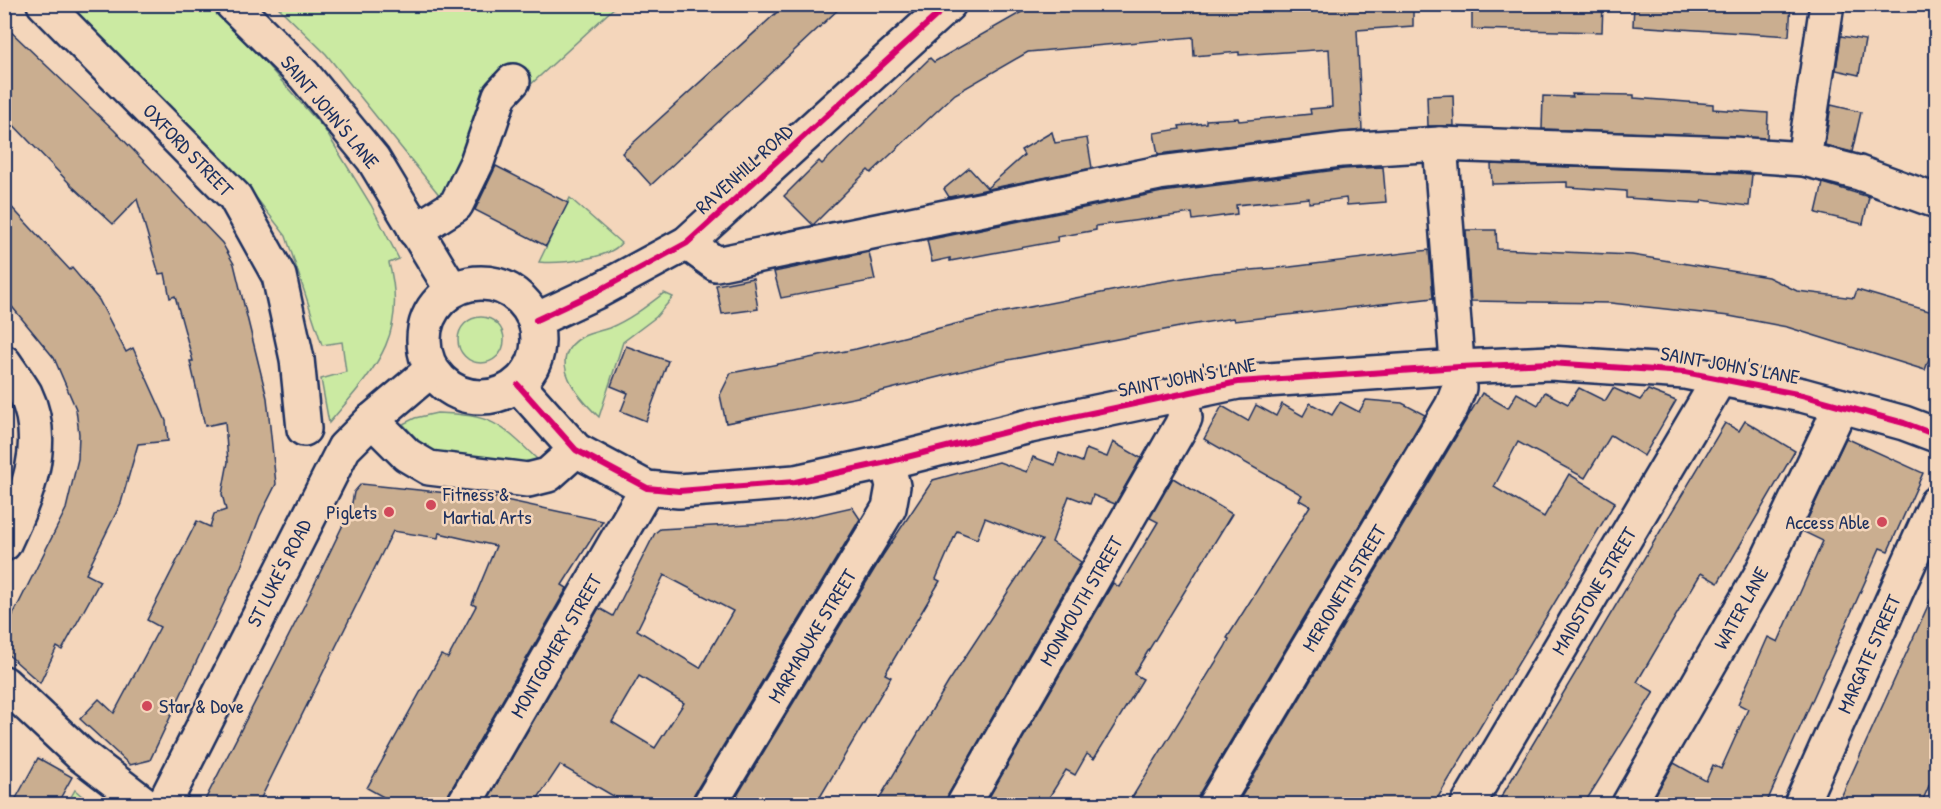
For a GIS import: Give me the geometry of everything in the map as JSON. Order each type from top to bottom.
[{"type":"street","name":"OXFORD STREET","points":[[44,4],[235,197],[279,276],[297,359],[304,429]]},
{"type":"street","name":"SAINT JOHN'S LANE","points":[[232,4],[304,75],[373,159],[452,290]]},
{"type":"street","name":"RAVENHILL ROAD","points":[[536,320],[600,290],[687,243],[949,4]]},
{"type":"street","points":[[1804,159],[1827,4]]},
{"type":"street","points":[[415,231],[456,206],[477,162],[500,95],[513,81]]},
{"type":"street","points":[[687,243],[716,264],[1159,173],[1342,150],[1440,144],[1733,154],[1804,159],[1859,173],[1936,201]]},
{"type":"street","name":"MERIONETH STREET","points":[[1215,804],[1452,406],[1459,388],[1440,144]]},
{"type":"street","points":[[471,283],[497,284],[515,293],[529,307],[536,320],[539,348],[532,368],[518,385],[501,395],[476,398],[456,392],[440,381],[431,370],[424,351],[426,323],[435,305],[452,290],[471,283]]},
{"type":"street","points":[[4,362],[25,394],[34,421],[35,451],[30,484],[4,544]]},
{"type":"street","name":"SAINT JOHN'S LANE","points":[[518,385],[576,450],[648,488],[679,491],[795,482],[1030,426],[1238,382],[1459,366],[1570,363],[1653,368],[1720,378],[1935,428]]},
{"type":"street","name":"ST LUKE'S ROAD","points":[[164,804],[321,489],[344,448],[372,420],[431,370]]},
{"type":"street","name":"MAIDSTONE STREET","points":[[1468,804],[1720,378]]},
{"type":"street","name":"MONMOUTH STREET","points":[[964,804],[1181,426],[1185,418],[1181,393]]},
{"type":"street","name":"WATER LANE","points":[[1629,804],[1760,576],[1841,406]]},
{"type":"street","points":[[372,420],[407,455],[429,468],[528,480],[548,475],[576,450]]},
{"type":"street","name":"MARMADUKE STREET","points":[[710,804],[889,508],[893,486],[886,462]]},
{"type":"street","name":"MONTGOMERY STREET","points":[[464,804],[648,488]]},
{"type":"street","name":"MARGATE STREET","points":[[1802,804],[1936,504]]},
{"type":"street","points":[[9,696],[145,804]]},
{"type":"green space","points":[[68,5],[207,5],[253,49],[325,130],[371,205],[399,259],[389,263],[394,289],[394,312],[383,351],[373,369],[329,423],[321,379],[346,372],[342,342],[322,345],[286,236],[240,177]]},
{"type":"green space","points":[[276,5],[617,5],[502,111],[457,217],[326,54]]},
{"type":"green space","points":[[570,198],[621,243],[595,257],[539,262]]},
{"type":"green space","points":[[664,293],[673,297],[656,317],[623,342],[599,417],[583,400],[569,378],[565,367],[566,356],[571,346],[582,337],[624,321]]},
{"type":"green space","points":[[481,317],[490,318],[498,323],[503,331],[503,349],[498,357],[490,362],[481,363],[472,362],[464,357],[459,349],[458,340],[459,331],[464,323],[472,318]]},
{"type":"green space","points":[[437,413],[470,416],[493,423],[513,436],[537,459],[524,464],[427,450],[403,424],[415,418]]},
{"type":"green space","points":[[75,790],[91,804],[67,804]]},
{"type":"building","points":[[786,4],[844,4],[651,185],[622,153]]},
{"type":"building","points":[[1074,4],[1413,4],[1413,26],[1357,30],[1362,130],[1158,154],[1154,133],[1180,129],[1179,126],[1206,123],[1206,120],[1238,118],[1239,121],[1311,114],[1310,109],[1332,107],[1329,49],[1194,56],[1193,37],[1028,52],[955,94],[871,173],[868,170],[813,225],[784,196],[819,161],[822,164],[930,58],[934,62],[1027,9]]},
{"type":"building","points":[[1472,4],[1603,4],[1602,32],[1472,29]]},
{"type":"building","points":[[1634,4],[1791,4],[1789,36],[1633,26]]},
{"type":"building","points":[[4,25],[114,130],[222,243],[234,264],[267,398],[276,484],[260,516],[241,567],[150,760],[130,765],[80,719],[99,699],[114,713],[160,627],[147,620],[197,521],[210,527],[214,514],[226,510],[222,494],[228,462],[225,422],[205,426],[190,361],[193,361],[175,296],[170,298],[165,273],[159,274],[137,199],[113,224],[72,186],[4,115]]},
{"type":"building","points":[[1841,36],[1865,40],[1859,75],[1836,70]]},
{"type":"building","points":[[1572,94],[1634,95],[1634,98],[1713,104],[1713,109],[1768,113],[1767,138],[1542,129],[1543,96],[1573,97]]},
{"type":"building","points":[[1453,95],[1454,126],[1428,126],[1427,96]]},
{"type":"building","points":[[1831,105],[1861,112],[1852,152],[1825,145]]},
{"type":"building","points":[[1052,132],[1055,143],[1087,138],[1092,168],[949,197],[944,189],[969,168],[987,188],[1024,155],[1021,150]]},
{"type":"building","points":[[1491,164],[1752,174],[1749,206],[1702,200],[1701,203],[1626,198],[1626,191],[1567,187],[1567,182],[1492,184]]},
{"type":"building","points":[[496,166],[568,203],[546,246],[475,210]]},
{"type":"building","points":[[1383,167],[1386,202],[1347,205],[1346,198],[1309,203],[1309,198],[1236,205],[1237,214],[1193,220],[1192,213],[1096,226],[1096,230],[1057,237],[1058,241],[950,261],[950,258],[932,262],[927,240],[1162,192],[1344,169]]},
{"type":"building","points":[[1823,183],[1869,197],[1863,224],[1816,213]]},
{"type":"building","points":[[4,199],[70,270],[72,268],[99,300],[126,352],[133,348],[166,421],[168,441],[138,444],[121,503],[86,574],[100,581],[62,650],[57,647],[40,683],[4,651],[4,633],[66,509],[78,459],[79,434],[76,409],[54,358],[4,297]]},
{"type":"building","points":[[1466,230],[1496,230],[1497,249],[1632,255],[1768,277],[1797,291],[1854,298],[1857,290],[1936,313],[1936,339],[1925,370],[1787,327],[1729,316],[1611,303],[1471,301]]},
{"type":"building","points":[[1429,250],[1433,298],[1234,321],[1233,318],[1190,325],[998,362],[863,396],[726,423],[720,395],[731,373],[856,349],[999,313],[1147,284],[1213,273],[1290,267]]},
{"type":"building","points":[[869,252],[875,280],[781,298],[774,272]]},
{"type":"building","points":[[753,278],[758,309],[722,314],[716,285]]},
{"type":"building","points":[[626,346],[668,361],[646,421],[621,411],[628,393],[611,386]]},
{"type":"building","points":[[1579,388],[1605,401],[1613,388],[1640,400],[1648,390],[1676,401],[1644,456],[1611,435],[1585,478],[1518,442],[1494,487],[1544,517],[1569,474],[1615,502],[1434,804],[1237,804],[1482,393],[1508,408],[1517,393],[1538,405],[1545,392],[1568,404]]},
{"type":"building","points":[[1366,400],[1402,403],[1425,415],[1199,794],[1196,804],[1128,804],[1225,647],[1229,639],[1227,638],[1310,506],[1299,500],[1302,495],[1204,439],[1222,406],[1248,421],[1256,405],[1276,416],[1282,404],[1303,416],[1310,403],[1332,415],[1340,402],[1359,412]]},
{"type":"building","points":[[1745,421],[1795,451],[1718,583],[1701,573],[1637,682],[1654,692],[1584,804],[1497,804],[1725,423],[1739,431]]},
{"type":"building","points":[[1846,438],[1923,473],[1888,551],[1880,548],[1766,804],[1650,804],[1674,763],[1706,781],[1713,765],[1721,769],[1748,709],[1738,704],[1768,637],[1778,642],[1823,541],[1802,531]]},
{"type":"building","points":[[1113,442],[1141,458],[1115,504],[1093,495],[1090,504],[1069,496],[1052,542],[1081,562],[945,804],[876,804],[948,683],[1042,540],[985,518],[977,539],[957,531],[936,579],[940,581],[885,674],[891,677],[816,804],[732,804],[883,555],[933,480],[999,462],[1027,472],[1033,457],[1055,465],[1059,453],[1082,462],[1086,449],[1107,457]]},
{"type":"building","points":[[1173,478],[1232,514],[1134,674],[1143,679],[1094,759],[1087,754],[1075,775],[1066,770],[1045,804],[985,804],[1113,583],[1119,587],[1158,522],[1150,518]]},
{"type":"building","points":[[361,484],[496,498],[603,521],[562,585],[567,588],[448,795],[445,804],[396,804],[367,788],[441,655],[448,658],[476,606],[472,604],[496,546],[439,533],[438,538],[393,531],[258,804],[203,804],[304,606],[351,508],[354,492]]},
{"type":"building","points":[[852,507],[860,519],[694,794],[691,804],[627,804],[560,765],[534,804],[485,804],[599,608],[613,616],[655,533],[660,529],[786,522]],"holes":[[[664,575],[733,611],[700,668],[637,630]],[[639,676],[684,703],[655,748],[612,722]]]},
{"type":"building","points":[[1936,588],[1936,770],[1921,804],[1838,804]]},
{"type":"building","points":[[38,758],[72,777],[57,804],[13,804]]},
{"type":"cycle path","points":[[536,320],[600,290],[687,243],[949,4]]},
{"type":"cycle path","points":[[518,385],[576,450],[647,488],[679,491],[795,482],[887,462],[1030,426],[1238,382],[1459,367],[1550,363],[1685,372],[1802,395],[1904,423],[1936,435]]},
{"type":"place","name":"Fitness & Martial Arts","points":[[431,505]]},
{"type":"place","name":"Piglets","points":[[389,512]]},
{"type":"place","name":"Access Able","points":[[1882,522]]},
{"type":"place","name":"Star & Dove","points":[[147,706]]}]
